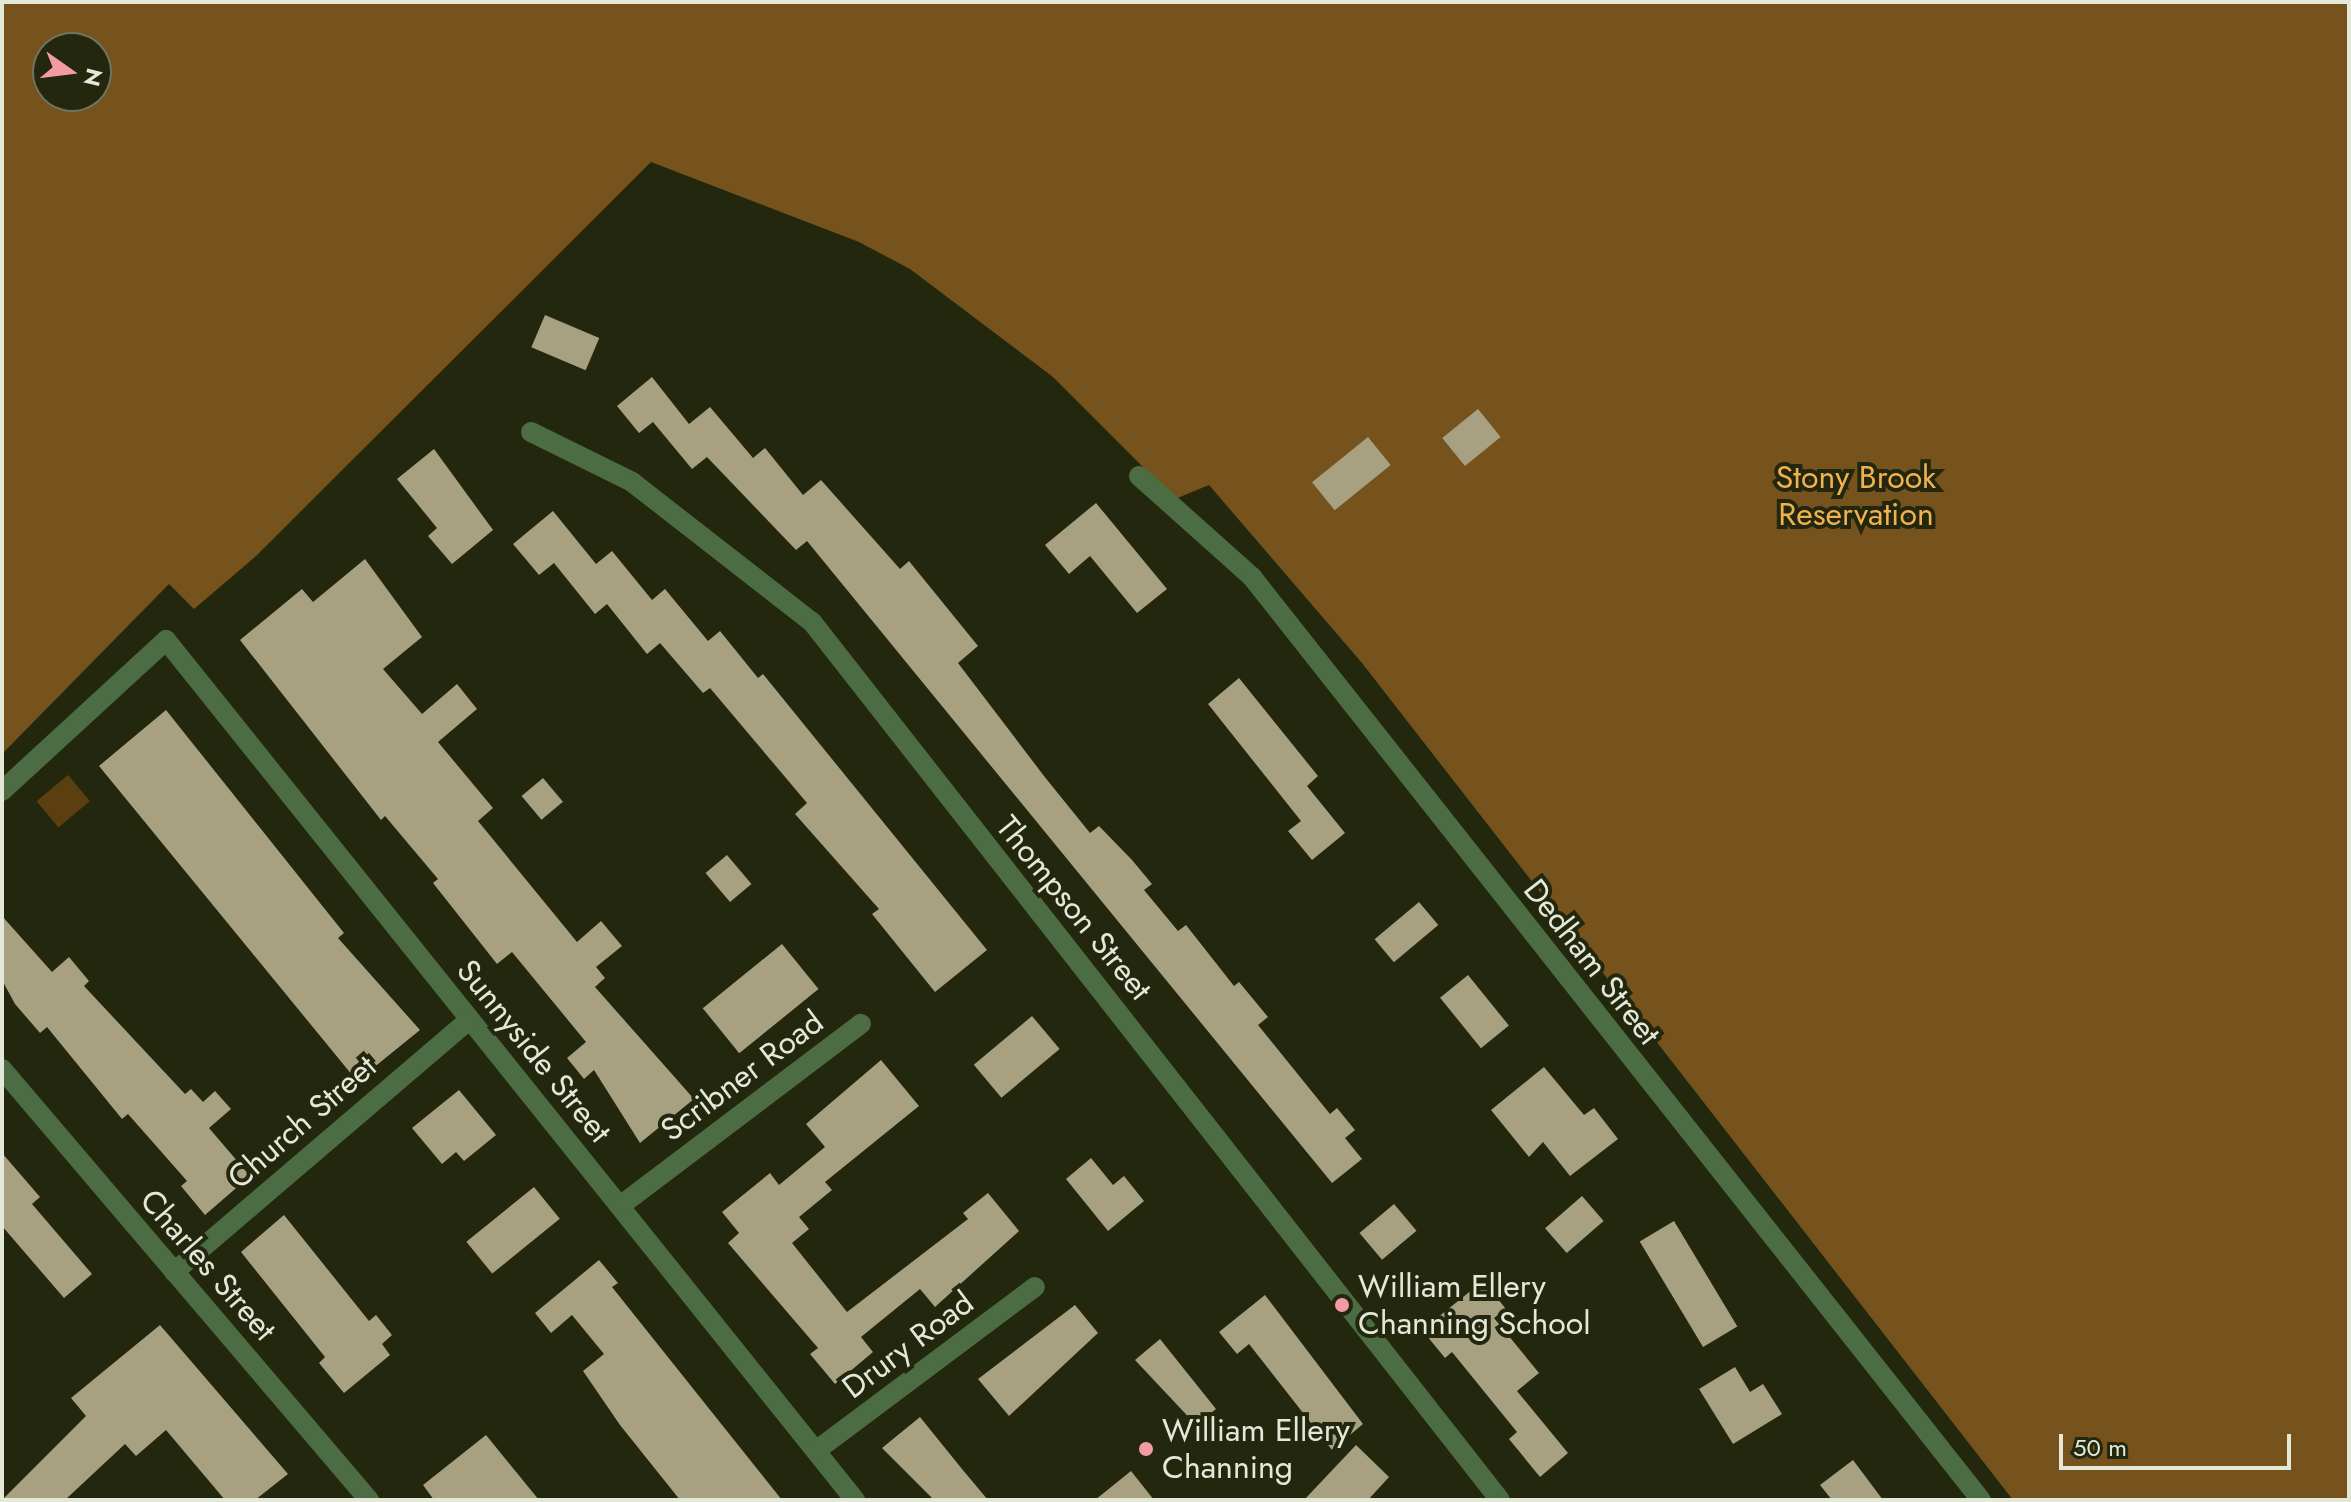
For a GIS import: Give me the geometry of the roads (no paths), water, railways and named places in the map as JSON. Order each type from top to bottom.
[{"type":"street","name":"Thompson Street","points":[[531,432],[632,482],[812,622],[1500,1500]]},
{"type":"street","name":"Dedham Street","points":[[1139,476],[1252,577],[1981,1500]]},
{"type":"street","name":"Sunnyside Street","points":[[2,791],[166,640],[855,1500]]},
{"type":"street","name":"Church Street","points":[[174,1272],[469,1020]]},
{"type":"street","name":"Scribner Road","points":[[620,1206],[861,1024]]},
{"type":"street","name":"Charles Street","points":[[2,1069],[369,1500]]},
{"type":"street","name":"Drury Road","points":[[817,1450],[1035,1287]]},
{"type":"place","name":"William Ellery Channing School","points":[[1342,1305]]},
{"type":"place","name":"William Ellery Channing","points":[[1146,1449]]},
{"type":"park label","name":"Stony Brook Reservation","points":[[1856,496]]}]
